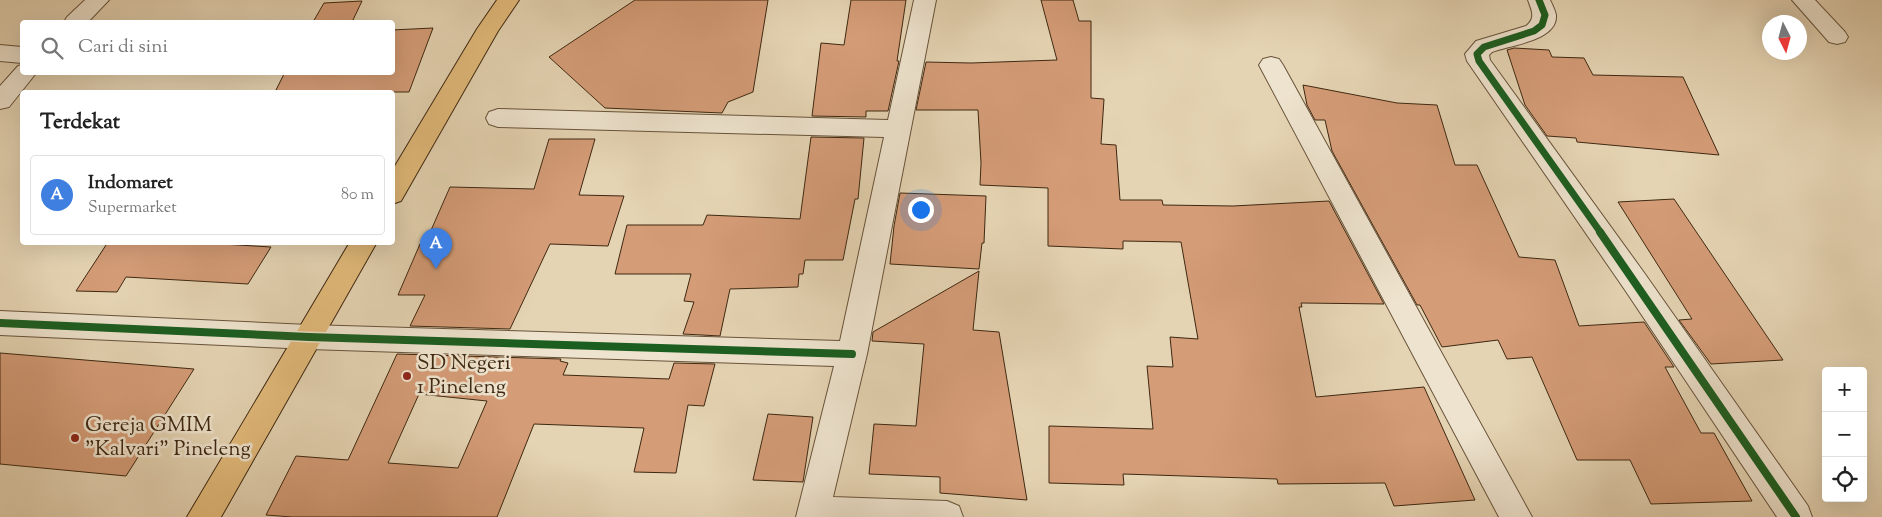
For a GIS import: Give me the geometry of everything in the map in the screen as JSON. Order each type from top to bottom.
[{"type":"highway","points":[[395,189],[488,29],[508,0]]},
{"type":"highway","points":[[203,517],[362,245]]},
{"type":"street","points":[[78,20],[98,0]]},
{"type":"street","points":[[925,0],[852,354],[812,515],[947,517]]},
{"type":"street","points":[[1539,0],[1545,14],[1541,25],[1527,35],[1483,46],[1477,54],[1479,61],[1635,282],[1796,517]]},
{"type":"street","points":[[1803,0],[1837,37]]},
{"type":"street","points":[[0,53],[20,55]]},
{"type":"street","points":[[1271,65],[1516,517]]},
{"type":"street","points":[[0,100],[23,75]]},
{"type":"street","points":[[498,118],[897,129]]},
{"type":"street","points":[[0,323],[309,337],[852,354]]},
{"type":"building","points":[[635,0],[768,0],[753,92],[728,102],[722,113],[605,108],[549,57]]},
{"type":"building","points":[[851,0],[906,0],[897,61],[899,61],[888,111],[866,111],[866,117],[812,116],[821,43],[844,45]]},
{"type":"building","points":[[1041,0],[1073,0],[1079,21],[1091,21],[1091,98],[1104,99],[1101,144],[1116,145],[1120,200],[1162,200],[1163,205],[1233,206],[1329,201],[1384,304],[1301,303],[1302,307],[1299,307],[1316,397],[1424,387],[1475,500],[1394,506],[1385,483],[1278,484],[1277,479],[1123,474],[1124,485],[1049,483],[1049,426],[1153,429],[1147,366],[1173,367],[1170,337],[1198,339],[1181,242],[1123,241],[1123,249],[1048,246],[1048,188],[980,185],[981,163],[978,110],[916,110],[926,62],[971,63],[1057,60]]},
{"type":"building","points":[[362,1],[353,20],[314,20],[324,3]]},
{"type":"building","points":[[433,28],[409,92],[395,92],[395,90],[276,90],[284,75],[395,75],[395,30]]},
{"type":"building","points":[[1514,48],[1549,50],[1552,57],[1584,58],[1593,75],[1683,77],[1719,155],[1577,142],[1576,138],[1547,136],[1525,105],[1507,50]]},
{"type":"building","points":[[1303,85],[1397,103],[1437,105],[1455,165],[1477,165],[1519,257],[1555,260],[1579,326],[1644,322],[1674,367],[1665,367],[1701,433],[1714,433],[1752,501],[1651,504],[1630,460],[1577,460],[1532,357],[1507,359],[1498,340],[1442,347],[1332,151],[1325,120],[1315,120],[1307,105]]},
{"type":"building","points":[[811,137],[864,138],[858,199],[855,199],[843,260],[805,260],[803,274],[799,274],[798,287],[730,289],[720,336],[683,334],[694,302],[684,301],[691,274],[615,274],[627,225],[703,225],[707,215],[800,219]]},
{"type":"building","points":[[549,139],[595,139],[579,195],[624,196],[608,246],[550,244],[510,329],[410,326],[425,295],[398,295],[420,244],[425,244],[450,187],[534,189]]},
{"type":"building","points":[[900,193],[986,196],[984,243],[982,243],[979,269],[890,264]]},
{"type":"building","points":[[1674,199],[1783,360],[1711,364],[1679,320],[1692,319],[1618,202]]},
{"type":"building","points":[[106,245],[238,245],[271,247],[248,284],[126,277],[117,292],[76,291]]},
{"type":"building","points":[[979,271],[973,330],[999,332],[1027,500],[940,493],[940,477],[869,474],[874,424],[916,426],[924,344],[872,341],[873,332]]},
{"type":"building","name":"Gereja GMIM \"Kalvari\" Pineleng","points":[[0,353],[194,369],[126,476],[0,464]]},
{"type":"building","points":[[397,354],[561,359],[560,361],[568,363],[563,375],[669,379],[674,363],[715,364],[704,406],[688,405],[676,473],[634,472],[644,428],[534,424],[497,517],[292,517],[266,515],[296,456],[348,460]],"holes":[[[419,394],[487,401],[458,468],[388,463]]]},
{"type":"building","points":[[768,414],[813,417],[803,482],[753,480]]},
{"type":"cycle path","points":[[1539,0],[1545,15],[1542,25],[1522,36],[1495,42],[1484,47],[1477,54],[1479,61],[1635,282],[1796,517]]},
{"type":"cycle path","points":[[0,323],[309,337],[852,354]]},
{"type":"place","name":"Indomaret","points":[[436,269]]},
{"type":"place","name":"SD Negeri 1 Pineleng","points":[[407,376]]},
{"type":"place","name":"Gereja GMIM \"Kalvari\" Pineleng","points":[[75,438]]}]
